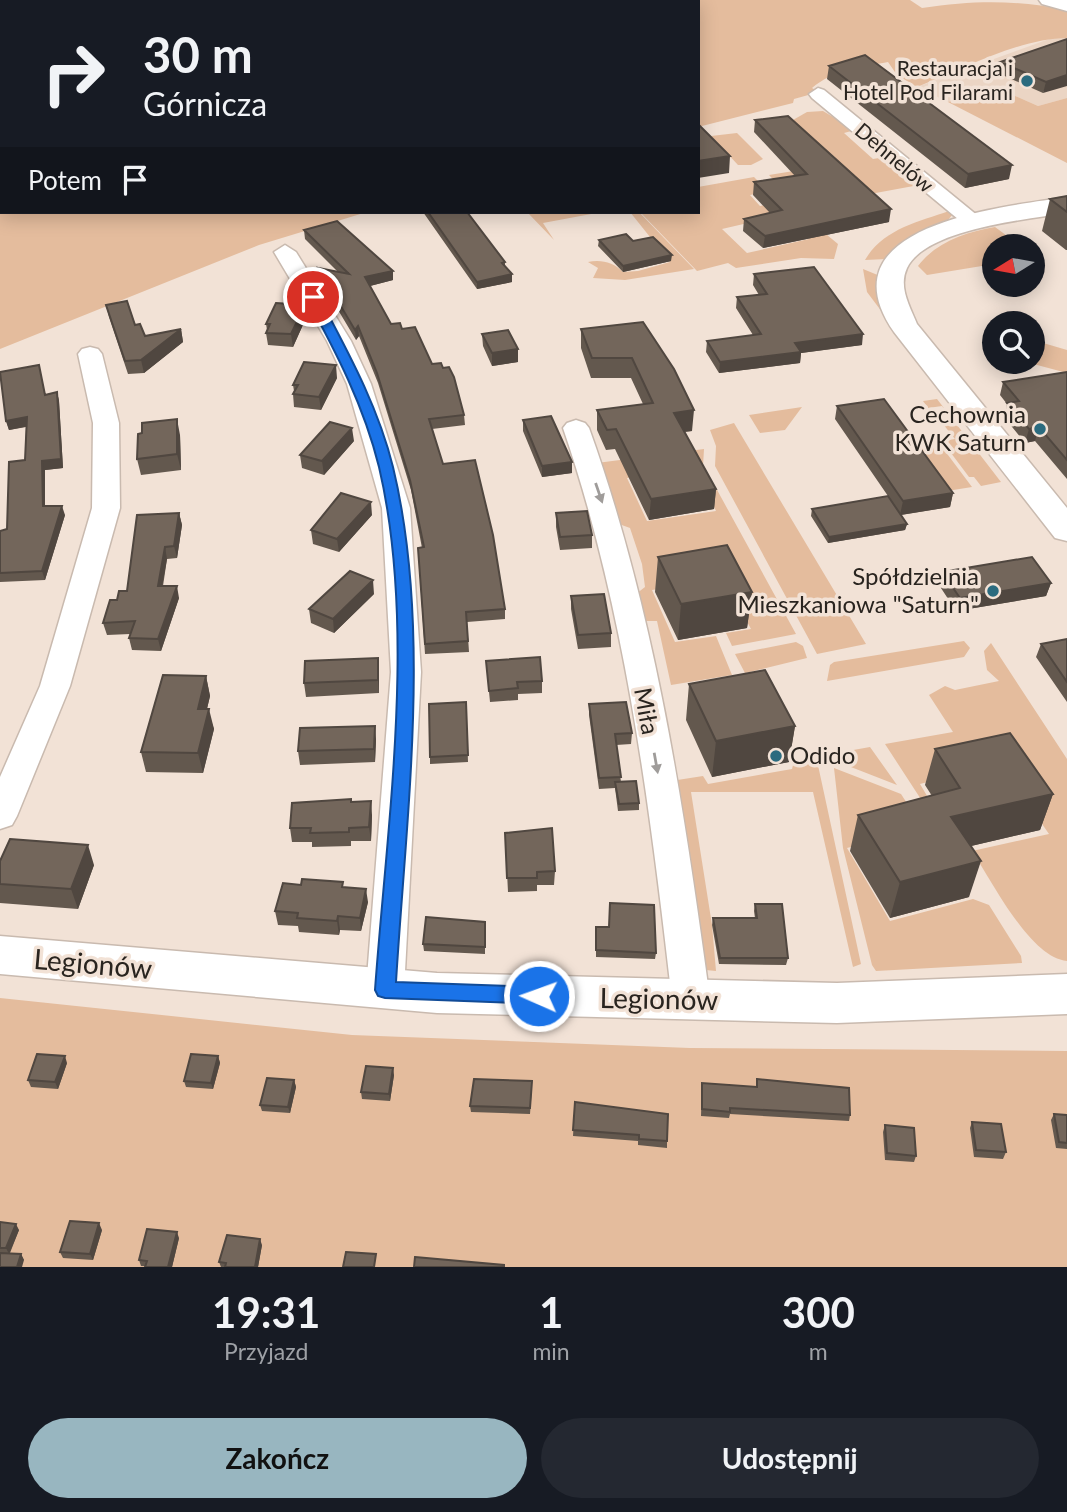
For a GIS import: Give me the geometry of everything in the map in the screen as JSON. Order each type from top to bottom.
[{"type":"street","points":[[1049,0],[1067,5]]},
{"type":"street","name":"Dehnelów","points":[[818,94],[971,220]]},
{"type":"street","points":[[1002,214],[1067,191]]},
{"type":"street","points":[[1067,205],[971,220],[930,235],[906,253],[892,275],[889,287],[891,300],[911,335],[1067,530]]},
{"type":"street","points":[[285,252],[339,341],[359,384],[396,508],[406,672],[385,990]]},
{"type":"street","points":[[0,816],[55,686],[106,508],[106,423],[90,354]]},
{"type":"street","name":"Miła","points":[[576,428],[605,509],[618,565],[666,822],[691,1000]]},
{"type":"street","name":"Legionów","points":[[0,955],[385,990],[849,1003],[1067,994]]},
{"type":"shaded area","points":[[700,0],[910,0],[922,8],[978,2],[1030,4],[1067,10],[1067,38],[1049,39],[1010,49],[917,87],[897,75],[888,62],[858,68],[829,77],[812,88],[819,92],[794,99],[793,103],[700,126]]},
{"type":"shaded area","points":[[1052,38],[1067,38],[1067,98],[1038,106],[995,87],[948,102],[917,87]]},
{"type":"shaded area","points":[[995,87],[1038,106],[1067,98],[1067,163],[948,102]]},
{"type":"shaded area","points":[[823,111],[855,130],[844,133],[873,159],[885,157],[919,185],[854,197],[782,189],[769,175],[837,164],[793,120],[807,112]]},
{"type":"shaded area","points":[[737,133],[763,159],[751,165],[738,165],[711,136]]},
{"type":"shaded area","points":[[754,177],[768,191],[750,195],[760,206],[780,202],[822,206],[722,229],[747,253],[809,239],[815,225],[838,244],[834,259],[801,258],[736,268],[728,263],[697,271],[642,214],[700,214],[700,187]]},
{"type":"shaded area","points":[[949,211],[952,215],[948,220],[904,242],[887,259],[865,260],[881,241],[891,234]]},
{"type":"shaded area","points":[[0,214],[360,214],[259,245],[0,349]]},
{"type":"shaded area","points":[[529,214],[591,214],[543,223],[554,240]]},
{"type":"shaded area","points":[[632,214],[641,214],[694,269],[625,280],[593,278],[598,268],[588,262],[607,262],[623,272],[638,271],[670,262]]},
{"type":"shaded area","points":[[995,227],[1004,234],[982,234],[982,266],[927,275],[918,266],[943,244]]},
{"type":"shaded area","points":[[863,269],[880,276],[880,299],[888,320],[867,292]]},
{"type":"shaded area","points":[[1045,344],[1067,350],[1067,373],[1045,367]]},
{"type":"shaded area","points":[[937,399],[1001,482],[981,486],[974,477],[969,477],[942,441],[955,439],[943,424],[953,422],[942,406],[928,408],[923,401]]},
{"type":"shaded area","points":[[802,407],[785,430],[760,433],[749,415]]},
{"type":"shaded area","points":[[734,423],[866,644],[817,654],[715,466],[716,446],[710,430]]},
{"type":"shaded area","points":[[926,441],[928,445],[939,443],[972,487],[947,491],[913,443]]},
{"type":"shaded area","points":[[704,449],[703,466],[712,482],[702,483],[693,468],[627,478],[647,521],[716,511],[706,490],[716,488],[796,634],[732,646],[726,633],[751,629],[724,579],[652,590],[675,642],[716,636],[732,675],[671,685],[657,621],[640,621],[636,594],[645,587],[642,564],[630,528],[619,524],[597,463]]},
{"type":"shaded area","points":[[964,641],[970,648],[964,657],[827,681],[830,665],[834,662]]},
{"type":"shaded area","points":[[796,642],[803,646],[807,658],[745,673],[735,654]]},
{"type":"shaded area","points":[[991,643],[1067,759],[1067,961],[1053,957],[1026,933],[972,851],[1049,834],[1000,763],[920,784],[933,806],[926,807],[885,744],[953,732],[929,695],[945,686],[955,690],[999,681],[987,670],[984,651]]},
{"type":"shaded area","points":[[870,747],[897,785],[833,760],[831,754]]},
{"type":"shaded area","points":[[816,756],[861,964],[853,967],[813,792],[691,792],[712,925],[716,971],[706,970],[671,781],[703,776],[708,784],[792,769],[794,761]]},
{"type":"shaded area","points":[[834,768],[901,794],[923,828],[847,848],[890,921],[973,899],[989,905],[1021,956],[1022,963],[876,971],[872,965],[843,848]]},
{"type":"shaded area","points":[[0,998],[352,1035],[690,1048],[1067,1051],[1067,1267],[0,1267]]},
{"type":"building","points":[[1067,39],[1067,75],[1046,82],[1000,62]]},
{"type":"building","points":[[865,55],[1012,165],[968,174],[829,66]]},
{"type":"building","points":[[788,116],[891,209],[765,236],[744,219],[782,210],[754,182],[807,174],[755,120]]},
{"type":"building","points":[[700,126],[730,156],[700,161]]},
{"type":"building","points":[[1067,196],[1067,212],[1050,199]]},
{"type":"building","points":[[429,214],[469,214],[512,274],[477,282]]},
{"type":"building","points":[[337,221],[393,271],[365,277],[391,324],[400,323],[402,329],[415,327],[432,364],[441,363],[443,368],[449,367],[454,377],[464,415],[429,419],[443,464],[475,460],[493,535],[505,609],[466,612],[468,641],[425,644],[418,548],[424,547],[410,480],[377,373],[358,326],[355,330],[318,268],[349,274],[304,230]]},
{"type":"building","points":[[626,234],[633,241],[653,237],[672,255],[623,266],[599,240]]},
{"type":"building","points":[[814,267],[863,334],[795,343],[801,352],[720,362],[707,341],[761,334],[737,297],[767,294],[754,274]]},
{"type":"building","points":[[127,301],[135,325],[140,324],[145,336],[181,329],[141,360],[125,361],[106,305]]},
{"type":"building","points":[[276,303],[305,305],[291,334],[266,333],[270,324],[266,324]]},
{"type":"building","points":[[643,322],[674,369],[694,410],[674,413],[716,489],[651,499],[616,429],[607,430],[597,410],[653,403],[632,358],[592,358],[581,329]]},
{"type":"building","points":[[508,330],[518,349],[492,353],[482,334]]},
{"type":"building","points":[[304,362],[336,365],[319,397],[293,394],[298,385],[293,385]]},
{"type":"building","points":[[39,365],[45,395],[57,392],[61,459],[42,461],[43,506],[62,506],[42,571],[0,573],[0,531],[7,529],[9,462],[25,460],[27,417],[6,421],[0,372]]},
{"type":"building","name":"Cechownia KWK Saturn","points":[[1067,372],[1067,460],[1039,427],[1029,429],[1007,403],[1019,401],[1003,382]]},
{"type":"building","points":[[884,399],[953,493],[903,501],[837,406]]},
{"type":"building","points":[[551,416],[572,462],[542,466],[523,420]]},
{"type":"building","points":[[177,419],[177,454],[137,459],[138,434],[142,433],[142,423]]},
{"type":"building","points":[[330,422],[352,428],[322,461],[300,455]]},
{"type":"building","points":[[341,493],[371,502],[337,539],[311,530]]},
{"type":"building","points":[[888,496],[907,524],[829,537],[812,509]]},
{"type":"building","points":[[587,511],[592,535],[560,537],[556,513]]},
{"type":"building","points":[[179,513],[174,546],[165,547],[158,586],[177,586],[158,639],[129,638],[135,621],[103,623],[110,600],[117,600],[119,591],[127,591],[137,515]]},
{"type":"building","points":[[727,545],[752,592],[681,604],[658,557]]},
{"type":"building","points":[[1032,557],[1051,583],[960,598],[942,572]]},
{"type":"building","points":[[350,571],[373,580],[333,619],[309,609]]},
{"type":"building","points":[[604,594],[611,633],[578,635],[571,596]]},
{"type":"building","points":[[1067,639],[1067,682],[1041,644]]},
{"type":"building","points":[[540,657],[542,681],[517,682],[518,688],[489,691],[486,661]]},
{"type":"building","points":[[378,658],[378,680],[304,683],[305,661]]},
{"type":"building","points":[[765,670],[795,726],[716,741],[689,684]]},
{"type":"building","points":[[163,675],[206,676],[198,709],[209,709],[198,753],[141,752]]},
{"type":"building","points":[[466,702],[468,755],[430,757],[429,704]]},
{"type":"building","points":[[626,702],[632,733],[615,734],[621,777],[599,778],[589,704]]},
{"type":"building","points":[[375,726],[374,749],[298,751],[300,728]]},
{"type":"building","points":[[1010,733],[1053,794],[951,817],[981,861],[900,882],[858,815],[960,788],[935,749]]},
{"type":"building","points":[[636,781],[639,803],[619,804],[615,782]]},
{"type":"building","points":[[351,799],[351,802],[371,801],[369,827],[349,828],[349,832],[310,833],[311,828],[290,828],[292,803]]},
{"type":"building","points":[[552,828],[555,871],[537,872],[537,878],[507,878],[505,833]]},
{"type":"building","points":[[10,839],[88,845],[71,889],[0,884],[0,861]]},
{"type":"building","points":[[302,879],[343,882],[342,887],[366,889],[360,918],[338,916],[337,921],[297,918],[298,913],[275,911],[283,883],[301,885]]},
{"type":"building","points":[[610,903],[654,905],[656,953],[596,950],[596,927],[609,927]]},
{"type":"building","points":[[755,904],[782,904],[788,958],[720,958],[713,918],[757,918]]},
{"type":"building","points":[[426,917],[485,922],[485,947],[423,944]]},
{"type":"building","points":[[37,1054],[65,1056],[55,1082],[28,1080]]},
{"type":"building","points":[[191,1054],[218,1056],[211,1083],[184,1081]]},
{"type":"building","points":[[366,1066],[393,1068],[389,1094],[361,1092]]},
{"type":"building","points":[[267,1078],[294,1080],[288,1107],[260,1105]]},
{"type":"building","points":[[474,1079],[532,1081],[530,1108],[470,1106]]},
{"type":"building","points":[[757,1079],[849,1088],[850,1115],[730,1108],[730,1112],[702,1109],[702,1083],[757,1087]]},
{"type":"building","points":[[575,1102],[668,1114],[667,1141],[639,1139],[639,1135],[573,1130]]},
{"type":"building","points":[[1054,1114],[1067,1115],[1067,1143],[1059,1142]]},
{"type":"building","points":[[972,1122],[1001,1124],[1006,1152],[976,1150]]},
{"type":"building","points":[[885,1125],[914,1128],[916,1156],[887,1153]]},
{"type":"building","points":[[70,1221],[99,1223],[90,1254],[60,1252]]},
{"type":"building","points":[[0,1222],[16,1224],[6,1248],[0,1248]]},
{"type":"building","points":[[147,1229],[177,1232],[168,1267],[145,1267],[147,1261],[139,1260]]},
{"type":"building","points":[[227,1235],[260,1239],[255,1267],[225,1267],[226,1263],[219,1262]]},
{"type":"building","points":[[346,1252],[376,1254],[374,1267],[343,1267]]},
{"type":"building","points":[[0,1253],[21,1254],[17,1267],[0,1267]]},
{"type":"building","points":[[415,1257],[504,1265],[504,1267],[414,1267]]},
{"type":"place","name":"Restauracja i Hotel Pod Filarami","points":[[1027,81]]},
{"type":"place","name":"Cechownia KWK Saturn","points":[[1040,429]]},
{"type":"place","name":"Spółdzielnia Mieszkaniowa \"Saturn\"","points":[[993,591]]},
{"type":"place","name":"Odido","points":[[776,756]]},
{"type":"route","points":[[313,297],[339,341],[359,384],[396,508],[406,672],[385,990],[539,996]]}]
